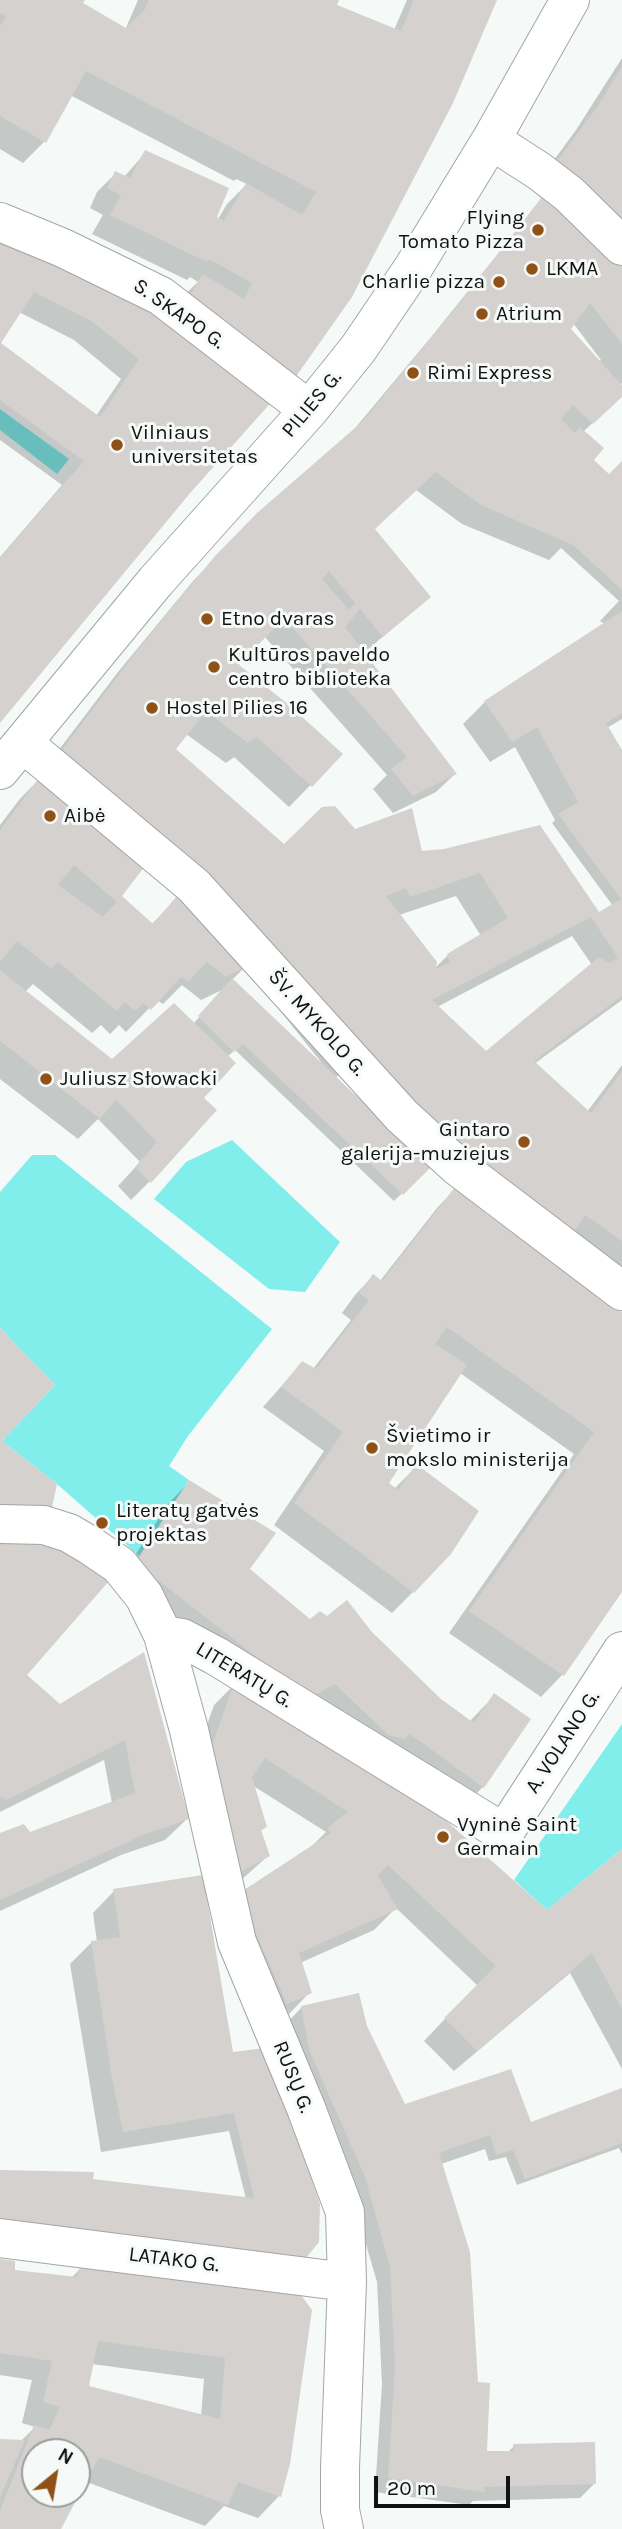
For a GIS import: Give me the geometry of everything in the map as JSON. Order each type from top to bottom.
[{"type":"street","name":"PILIES G.","points":[[11,757],[156,581],[309,410],[358,349],[413,268],[491,140],[570,0]]},
{"type":"street","points":[[491,140],[569,194],[622,246]]},
{"type":"street","name":"S. SKAPO G.","points":[[0,222],[63,248],[161,296],[309,410]]},
{"type":"street","name":"ŠV. MYKOLO G.","points":[[11,757],[194,886],[402,1116],[457,1166],[622,1291]]},
{"type":"street","points":[[0,1524],[44,1525],[69,1532],[119,1565],[144,1596],[163,1635]]},
{"type":"street","name":"LITERATŲ G.","points":[[163,1635],[182,1638],[216,1656],[504,1833]]},
{"type":"street","name":"RUSŲ G.","points":[[163,1635],[189,1730],[237,1942],[306,2108],[345,2212],[347,2282],[340,2468],[340,2510],[344,2529]]},
{"type":"street","name":"A. VOLANO G.","points":[[504,1833],[622,1651]]},
{"type":"street","name":"LATAKO G.","points":[[0,2238],[347,2282]]},
{"type":"shaded area","points":[[0,409],[69,459],[57,474],[0,430]]},
{"type":"shaded area","points":[[232,1140],[340,1242],[305,1292],[269,1289],[154,1199],[186,1162]]},
{"type":"shaded area","points":[[32,1155],[55,1155],[272,1329],[188,1436],[169,1466],[189,1480],[139,1556],[57,1484],[2,1441],[55,1385],[0,1328],[0,1192]]},
{"type":"shaded area","points":[[622,1724],[622,1849],[547,1910],[514,1880]]},
{"type":"building","points":[[0,0],[85,0],[83,3],[126,28],[145,9],[149,0],[339,0],[337,5],[401,31],[414,0],[497,0],[453,103],[352,297],[290,385],[276,397],[191,492],[0,723],[0,558],[84,461],[0,400],[0,235],[184,305],[203,274],[244,299],[252,283],[209,259],[207,262],[110,215],[121,195],[107,188],[115,171],[130,178],[145,150],[229,188],[217,217],[224,221],[246,183],[302,215],[316,192],[86,71],[46,143],[0,116],[0,26],[6,16],[0,13]],"holes":[[[34,292],[93,322],[139,359],[100,417],[1,343]]]},
{"type":"building","points":[[622,67],[622,344],[590,303],[571,329],[622,385],[622,397],[593,424],[573,405],[561,419],[575,433],[580,427],[604,448],[594,460],[609,474],[622,461],[622,590],[573,545],[481,505],[436,472],[375,529],[431,597],[383,637],[360,609],[345,627],[457,774],[413,796],[391,769],[407,757],[284,618],[239,665],[289,705],[343,754],[312,787],[257,737],[248,743],[206,711],[176,749],[284,844],[322,807],[335,806],[355,829],[412,808],[422,851],[444,849],[540,825],[599,912],[621,899],[558,814],[578,802],[537,727],[512,742],[484,701],[622,611],[622,713],[606,723],[622,750],[622,996],[534,1061],[591,1113],[622,1071],[622,1241],[585,1215],[572,1235],[447,1138],[87,777],[89,772],[62,750],[139,648],[215,556],[257,513],[363,421],[549,188],[552,168],[597,107]],"holes":[[[329,571],[355,603],[349,610],[322,579]],[[480,873],[508,918],[447,954],[450,962],[436,969],[437,962],[386,896],[406,888],[410,897]],[[591,917],[618,958],[609,963],[599,957],[486,1051],[432,1000]]]},
{"type":"building","points":[[42,774],[149,861],[122,896],[153,924],[182,890],[249,965],[226,977],[207,962],[188,982],[181,977],[151,1010],[143,1003],[135,1011],[125,1002],[117,1011],[58,962],[51,968],[17,941],[0,962],[0,830]],"holes":[[[74,865],[117,902],[103,917],[58,885]]]},
{"type":"building","points":[[0,970],[112,1059],[174,1003],[236,1063],[204,1098],[217,1110],[151,1183],[135,1167],[157,1142],[116,1100],[100,1119],[0,1041]]},
{"type":"building","points":[[232,978],[431,1167],[403,1195],[243,1044],[234,1052],[198,1016]]},
{"type":"building","name":"Švietimo ir mokslo ministerija","points":[[455,1187],[488,1215],[622,1312],[622,1592],[564,1676],[469,1611],[594,1432],[447,1327],[435,1344],[467,1365],[389,1483],[398,1490],[416,1464],[479,1511],[451,1554],[414,1593],[294,1503],[343,1432],[281,1387],[302,1361],[316,1369],[369,1300],[359,1293],[373,1274],[382,1281]]},
{"type":"building","points":[[0,1328],[55,1385],[2,1441],[57,1484],[52,1507],[0,1510]]},
{"type":"building","points":[[189,1480],[276,1533],[250,1569],[310,1619],[320,1611],[327,1616],[347,1600],[372,1632],[441,1699],[474,1723],[494,1693],[531,1719],[484,1788],[410,1734],[405,1739],[388,1735],[335,1684],[309,1698],[136,1563]]},
{"type":"building","points":[[0,1541],[59,1546],[109,1581],[27,1675],[60,1704],[144,1652],[189,1819],[145,1834],[0,1900],[0,1833],[24,1824],[30,1832],[135,1793],[125,1740],[7,1800],[0,1796]]},
{"type":"building","points":[[235,1681],[441,1816],[547,1910],[622,1849],[622,2009],[592,1953],[477,2051],[444,2018],[496,1966],[388,1865],[378,1876],[398,1909],[299,1953],[312,1993],[287,2004],[256,1934],[234,1872],[206,1762]],"holes":[[[265,1758],[348,1812],[327,1828],[331,1833],[244,1890],[240,1872],[270,1856],[261,1830],[267,1827],[252,1777]]]},
{"type":"building","points":[[203,1875],[233,2052],[264,2048],[285,2100],[320,2204],[319,2242],[306,2258],[0,2220],[0,2170],[94,2172],[93,2179],[254,2198],[234,2113],[123,2132],[111,2072],[91,1941],[120,1937],[113,1889]]},
{"type":"building","points":[[359,1993],[367,2026],[405,2104],[511,2069],[531,2122],[622,2088],[622,2143],[525,2179],[513,2150],[496,2155],[490,2135],[439,2153],[470,2252],[478,2382],[490,2383],[487,2451],[513,2451],[513,2444],[595,2442],[596,2484],[484,2487],[485,2492],[388,2478],[395,2368],[390,2267],[365,2177],[309,2050],[301,2006]]},
{"type":"building","points":[[0,2259],[15,2261],[15,2270],[77,2277],[80,2266],[301,2295],[312,2310],[290,2464],[281,2497],[238,2482],[228,2505],[99,2457],[91,2472],[91,2438],[29,2438],[34,2425],[49,2430],[60,2407],[43,2402],[52,2361],[0,2353]],"holes":[[[98,2341],[225,2358],[220,2419],[89,2386]]]},
{"type":"building","points":[[0,2439],[21,2440],[21,2449],[0,2497]]},
{"type":"building","points":[[21,2458],[21,2508],[72,2508],[61,2529],[0,2529],[0,2511]]},
{"type":"place","name":"Flying Tomato Pizza","points":[[538,230]]},
{"type":"place","name":"LKMA","points":[[532,269]]},
{"type":"place","name":"Charlie pizza","points":[[499,282]]},
{"type":"place","name":"Atrium","points":[[482,314]]},
{"type":"place","name":"Rimi Express","points":[[413,373]]},
{"type":"place","name":"Vilniaus universitetas","points":[[117,445]]},
{"type":"place","name":"Etno dvaras","points":[[207,619]]},
{"type":"place","name":"Kultūros paveldo centro biblioteka","points":[[214,667]]},
{"type":"place","name":"Hostel Pilies 16","points":[[152,708]]},
{"type":"place","name":"Aibė","points":[[50,816]]},
{"type":"place","name":"Juliusz Słowacki","points":[[46,1079]]},
{"type":"place","name":"Gintaro galerija-muziejus","points":[[524,1142]]},
{"type":"place","name":"Švietimo ir mokslo ministerija","points":[[372,1448]]},
{"type":"place","name":"Literatų gatvės projektas","points":[[102,1523]]},
{"type":"place","name":"Vyninė Saint Germain","points":[[443,1837]]}]
